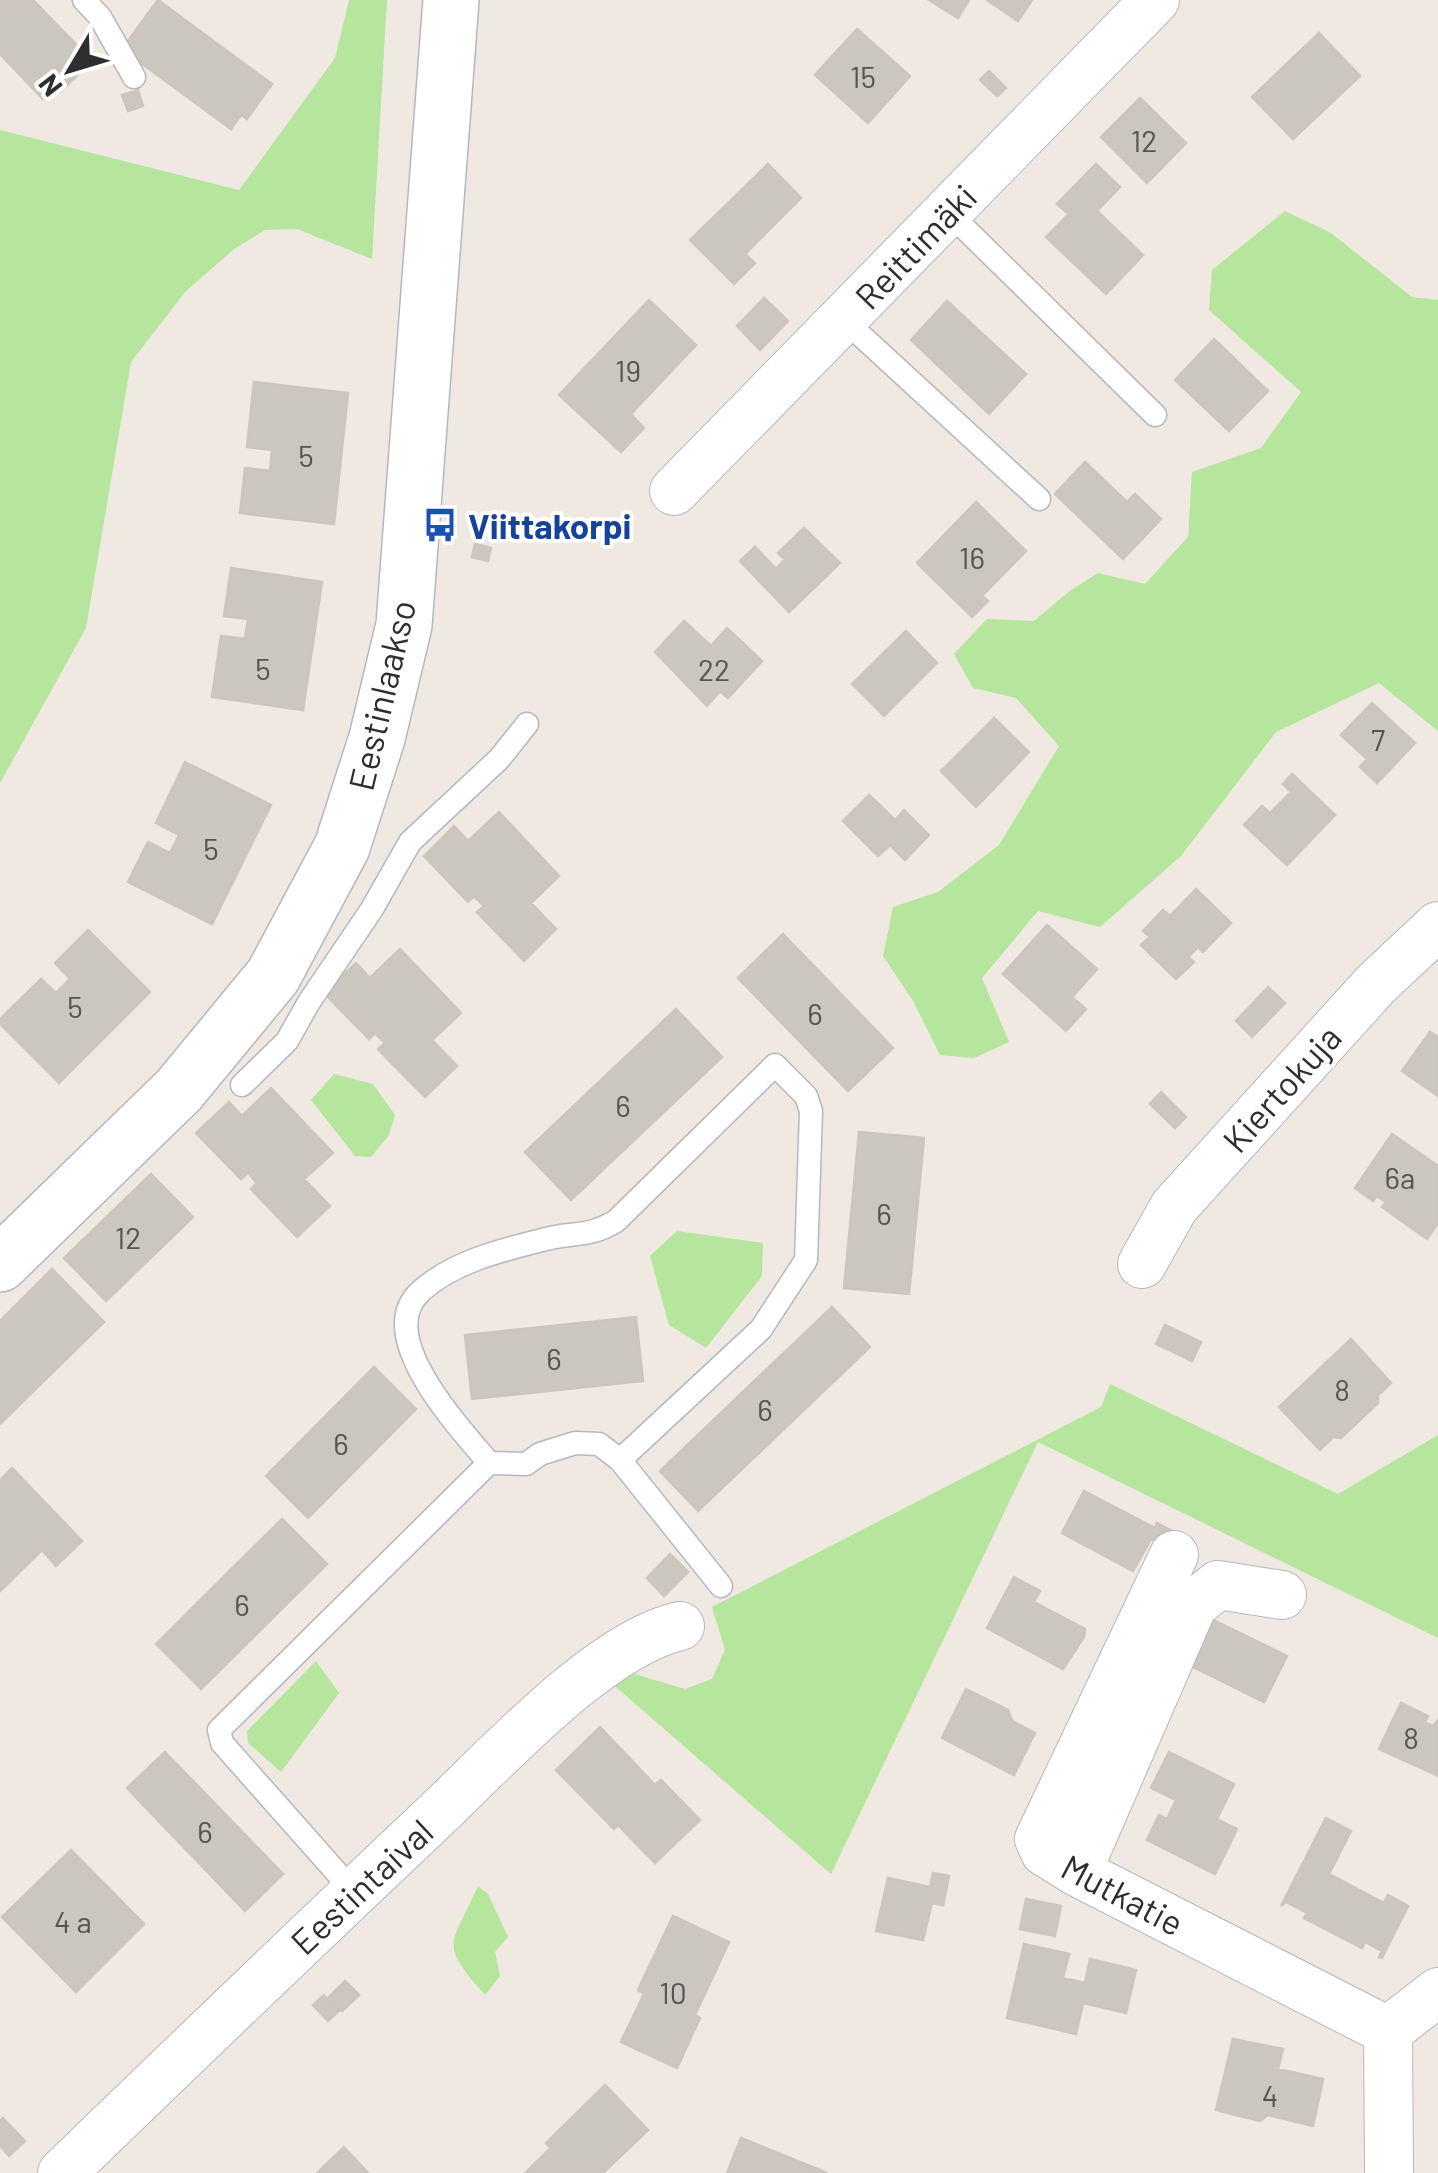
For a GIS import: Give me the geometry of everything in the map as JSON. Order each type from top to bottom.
[{"type":"street","name":"Eestinlaakso","points":[[0,1264],[178,1090],[273,976],[342,846],[377,738],[404,625],[451,0]]},
{"type":"street","name":"Reittimäki","points":[[674,491],[1155,0]]},
{"type":"street","name":"Kiertokuja","points":[[1142,1264],[1174,1207],[1376,984],[1438,926]]},
{"type":"street","name":"Mutkatie","points":[[1174,1555],[1039,1839],[1045,1852],[1076,1872],[1388,2031]]},
{"type":"street","points":[[1076,1872],[1193,1605],[1218,1584],[1282,1595]]},
{"type":"street","name":"Eestintaival","points":[[62,2173],[580,1680],[659,1630],[680,1626]]},
{"type":"street","points":[[1389,2173],[1388,2031],[1438,1992]]},
{"type":"lane","points":[[84,0],[100,17],[134,77]]},
{"type":"lane","points":[[948,212],[1155,416]]},
{"type":"lane","points":[[843,319],[1039,499]]},
{"type":"lane","points":[[242,1086],[287,1040],[372,909],[410,842],[499,759],[527,724]]},
{"type":"lane","points":[[620,1460],[761,1329],[806,1260],[811,1111],[806,1096],[775,1065],[616,1221],[596,1233],[548,1238],[489,1255],[446,1274],[418,1292],[408,1316],[415,1363],[446,1410],[490,1462],[526,1464],[540,1454],[575,1443],[598,1444],[620,1460],[721,1586]]},
{"type":"lane","points":[[354,1892],[222,1743],[219,1730],[490,1462]]},
{"type":"green space","points":[[349,0],[387,0],[372,259],[297,229],[265,230],[234,249],[185,292],[131,362],[86,628],[0,783],[0,130],[239,190],[335,58]]},
{"type":"green space","points":[[1285,211],[1331,233],[1412,297],[1438,300],[1438,731],[1379,683],[1276,732],[1181,856],[1100,927],[1038,911],[982,978],[1009,1042],[974,1058],[940,1055],[912,999],[883,956],[893,907],[938,892],[999,845],[1059,746],[1016,698],[973,688],[954,654],[987,619],[1034,621],[1098,573],[1145,584],[1188,537],[1192,472],[1261,448],[1301,392],[1209,310],[1212,270]]},
{"type":"green space","points":[[334,1074],[373,1084],[395,1115],[389,1135],[371,1157],[355,1156],[311,1100]]},
{"type":"green space","points":[[677,1231],[763,1243],[762,1276],[706,1348],[669,1325],[650,1256]]},
{"type":"green space","points":[[1110,1384],[1338,1494],[1438,1435],[1438,1638],[1038,1442],[831,1874],[609,1681],[631,1673],[685,1689],[712,1679],[725,1650],[712,1607],[1101,1407]]},
{"type":"green space","points":[[316,1661],[339,1693],[281,1772],[248,1743],[247,1731]]},
{"type":"green space","points":[[478,1886],[488,1894],[508,1937],[495,1952],[500,1976],[485,1995],[460,1964],[454,1943]]},
{"type":"building","points":[[0,0],[33,0],[92,61],[60,92],[55,87],[43,99],[0,54]]},
{"type":"building","points":[[158,0],[272,84],[247,119],[241,115],[231,129],[122,49]]},
{"type":"building","points":[[929,0],[969,0],[958,18]]},
{"type":"building","points":[[987,0],[1032,0],[1018,21]]},
{"type":"building","points":[[857,29],[910,76],[868,123],[815,75]]},
{"type":"building","points":[[1319,33],[1360,76],[1293,139],[1252,97]]},
{"type":"building","points":[[989,71],[1006,88],[997,96],[980,80]]},
{"type":"building","points":[[138,90],[143,106],[128,111],[122,95]]},
{"type":"building","points":[[1140,98],[1186,143],[1147,183],[1101,137]]},
{"type":"building","points":[[768,164],[801,198],[745,254],[755,263],[734,284],[690,240]]},
{"type":"building","points":[[1096,164],[1120,187],[1097,211],[1143,255],[1106,294],[1046,237],[1069,214],[1057,204]]},
{"type":"building","points":[[764,298],[788,321],[760,350],[737,326]]},
{"type":"building","points":[[649,300],[696,345],[631,414],[644,428],[621,452],[559,395]]},
{"type":"building","points":[[947,301],[1026,374],[989,414],[911,340]]},
{"type":"building","points":[[1214,339],[1268,391],[1229,431],[1175,380]]},
{"type":"building","points":[[254,382],[348,393],[334,524],[240,513],[245,468],[270,471],[272,450],[247,447]]},
{"type":"building","points":[[1085,462],[1127,502],[1135,494],[1161,519],[1123,559],[1055,494]]},
{"type":"building","points":[[976,502],[1026,551],[982,596],[988,601],[972,617],[917,563]]},
{"type":"building","points":[[804,528],[840,563],[789,612],[740,561],[755,547],[776,569],[785,559],[778,553]]},
{"type":"building","points":[[475,544],[491,548],[488,561],[472,557]]},
{"type":"building","points":[[231,568],[322,582],[303,710],[212,697],[221,636],[245,639],[248,619],[224,616]]},
{"type":"building","points":[[684,621],[711,646],[727,628],[762,661],[728,698],[720,691],[707,706],[655,652]]},
{"type":"building","points":[[906,631],[937,663],[884,716],[852,684]]},
{"type":"building","points":[[1372,703],[1415,743],[1377,783],[1360,767],[1367,759],[1341,735]]},
{"type":"building","points":[[994,718],[1029,752],[976,807],[941,771]]},
{"type":"building","points":[[185,762],[271,805],[212,924],[128,882],[148,842],[170,853],[179,835],[156,823]]},
{"type":"building","points":[[1292,774],[1335,815],[1287,865],[1244,825],[1262,806],[1270,813],[1291,792],[1283,784]]},
{"type":"building","points":[[869,795],[895,820],[904,810],[929,835],[905,860],[890,845],[878,856],[843,821]]},
{"type":"building","points":[[499,812],[559,876],[531,903],[556,929],[524,961],[477,912],[484,906],[474,896],[468,902],[424,856],[454,826],[468,841]]},
{"type":"building","points":[[1196,889],[1231,923],[1203,952],[1198,947],[1188,957],[1194,962],[1176,979],[1141,945],[1150,937],[1143,931],[1163,910],[1170,916]]},
{"type":"building","points":[[1047,925],[1097,969],[1072,997],[1086,1009],[1066,1031],[1003,974]]},
{"type":"building","points":[[88,930],[150,992],[59,1083],[0,1024],[0,1019],[41,979],[56,993],[70,979],[55,963]]},
{"type":"building","points":[[783,934],[893,1048],[848,1091],[738,978]]},
{"type":"building","points":[[400,949],[461,1013],[432,1040],[457,1066],[425,1097],[378,1049],[385,1043],[375,1033],[369,1039],[324,993],[356,963],[370,978]]},
{"type":"building","points":[[1268,987],[1285,1003],[1252,1037],[1236,1021]]},
{"type":"building","points":[[676,1009],[722,1057],[571,1200],[525,1152]]},
{"type":"building","points":[[1430,1032],[1438,1037],[1438,1096],[1402,1071]]},
{"type":"building","points":[[271,1088],[333,1153],[304,1179],[330,1206],[297,1237],[251,1189],[257,1183],[248,1173],[241,1179],[196,1133],[229,1102],[242,1116]]},
{"type":"building","points":[[1161,1092],[1186,1117],[1175,1128],[1150,1104]]},
{"type":"building","points":[[859,1132],[924,1138],[909,1294],[844,1288]]},
{"type":"building","points":[[1392,1134],[1438,1166],[1438,1223],[1427,1239],[1382,1207],[1386,1202],[1377,1196],[1373,1201],[1355,1188]]},
{"type":"building","points":[[151,1174],[193,1217],[106,1301],[64,1258]]},
{"type":"building","points":[[52,1269],[104,1322],[0,1424],[0,1321]]},
{"type":"building","points":[[832,1307],[870,1347],[698,1511],[660,1471]]},
{"type":"building","points":[[636,1317],[643,1381],[472,1399],[465,1335]]},
{"type":"building","points":[[1165,1325],[1201,1342],[1192,1361],[1156,1344]]},
{"type":"building","points":[[1351,1339],[1391,1383],[1378,1395],[1378,1403],[1341,1438],[1333,1437],[1320,1450],[1279,1407]]},
{"type":"building","points":[[374,1367],[416,1409],[308,1518],[266,1476]]},
{"type":"building","points":[[12,1468],[82,1541],[56,1566],[42,1550],[0,1591],[0,1480]]},
{"type":"building","points":[[1084,1491],[1155,1528],[1157,1523],[1172,1531],[1164,1545],[1151,1539],[1133,1571],[1062,1533]]},
{"type":"building","points":[[282,1519],[327,1564],[201,1689],[156,1644]]},
{"type":"building","points":[[670,1554],[688,1572],[664,1596],[647,1578]]},
{"type":"building","points":[[1014,1577],[1040,1591],[1034,1602],[1085,1629],[1063,1669],[987,1628]]},
{"type":"building","points":[[1203,1615],[1287,1656],[1264,1702],[1181,1661]]},
{"type":"building","points":[[966,1689],[1008,1710],[1012,1721],[1035,1733],[1014,1775],[942,1738]]},
{"type":"building","points":[[1401,1703],[1428,1716],[1425,1722],[1433,1726],[1438,1720],[1438,1776],[1379,1749]]},
{"type":"building","points":[[600,1727],[655,1785],[661,1780],[700,1820],[655,1863],[618,1825],[614,1829],[556,1770]]},
{"type":"building","points":[[165,1752],[283,1874],[245,1911],[127,1788]]},
{"type":"building","points":[[1169,1752],[1234,1784],[1217,1819],[1237,1829],[1215,1874],[1147,1840],[1159,1815],[1167,1819],[1176,1800],[1151,1788]]},
{"type":"building","points":[[1326,1818],[1351,1831],[1329,1874],[1384,1903],[1388,1895],[1408,1906],[1382,1958],[1382,1951],[1365,1942],[1362,1948],[1304,1918],[1307,1913],[1286,1902],[1281,1906]]},
{"type":"building","points":[[71,1850],[144,1924],[76,1992],[2,1917]]},
{"type":"building","points":[[933,1873],[949,1876],[943,1905],[932,1903],[923,1940],[876,1931],[888,1878],[930,1887]]},
{"type":"building","points":[[1026,1899],[1061,1906],[1055,1936],[1020,1929]]},
{"type":"building","points":[[673,1916],[729,1942],[695,2015],[700,2018],[677,2068],[621,2042],[644,1994],[638,1990]]},
{"type":"building","points":[[1024,1944],[1069,1954],[1063,1978],[1085,1983],[1090,1959],[1136,1970],[1126,2013],[1083,2003],[1076,2034],[1007,2018]]},
{"type":"building","points":[[345,1981],[359,1995],[342,2011],[328,1998]]},
{"type":"building","points":[[324,1995],[339,2011],[328,2021],[313,2005]]},
{"type":"building","points":[[1233,2039],[1283,2049],[1278,2069],[1323,2079],[1313,2126],[1268,2115],[1260,2121],[1216,2110]]},
{"type":"building","points":[[605,2085],[648,2130],[603,2173],[525,2173],[551,2148],[546,2143]]},
{"type":"building","points":[[3,2118],[25,2141],[9,2156],[0,2146]]},
{"type":"building","points":[[741,2138],[827,2173],[727,2173]]},
{"type":"building","points":[[344,2147],[368,2173],[317,2173]]},
{"type":"place","name":"Viittakorpi","points":[[440,525]]}]
